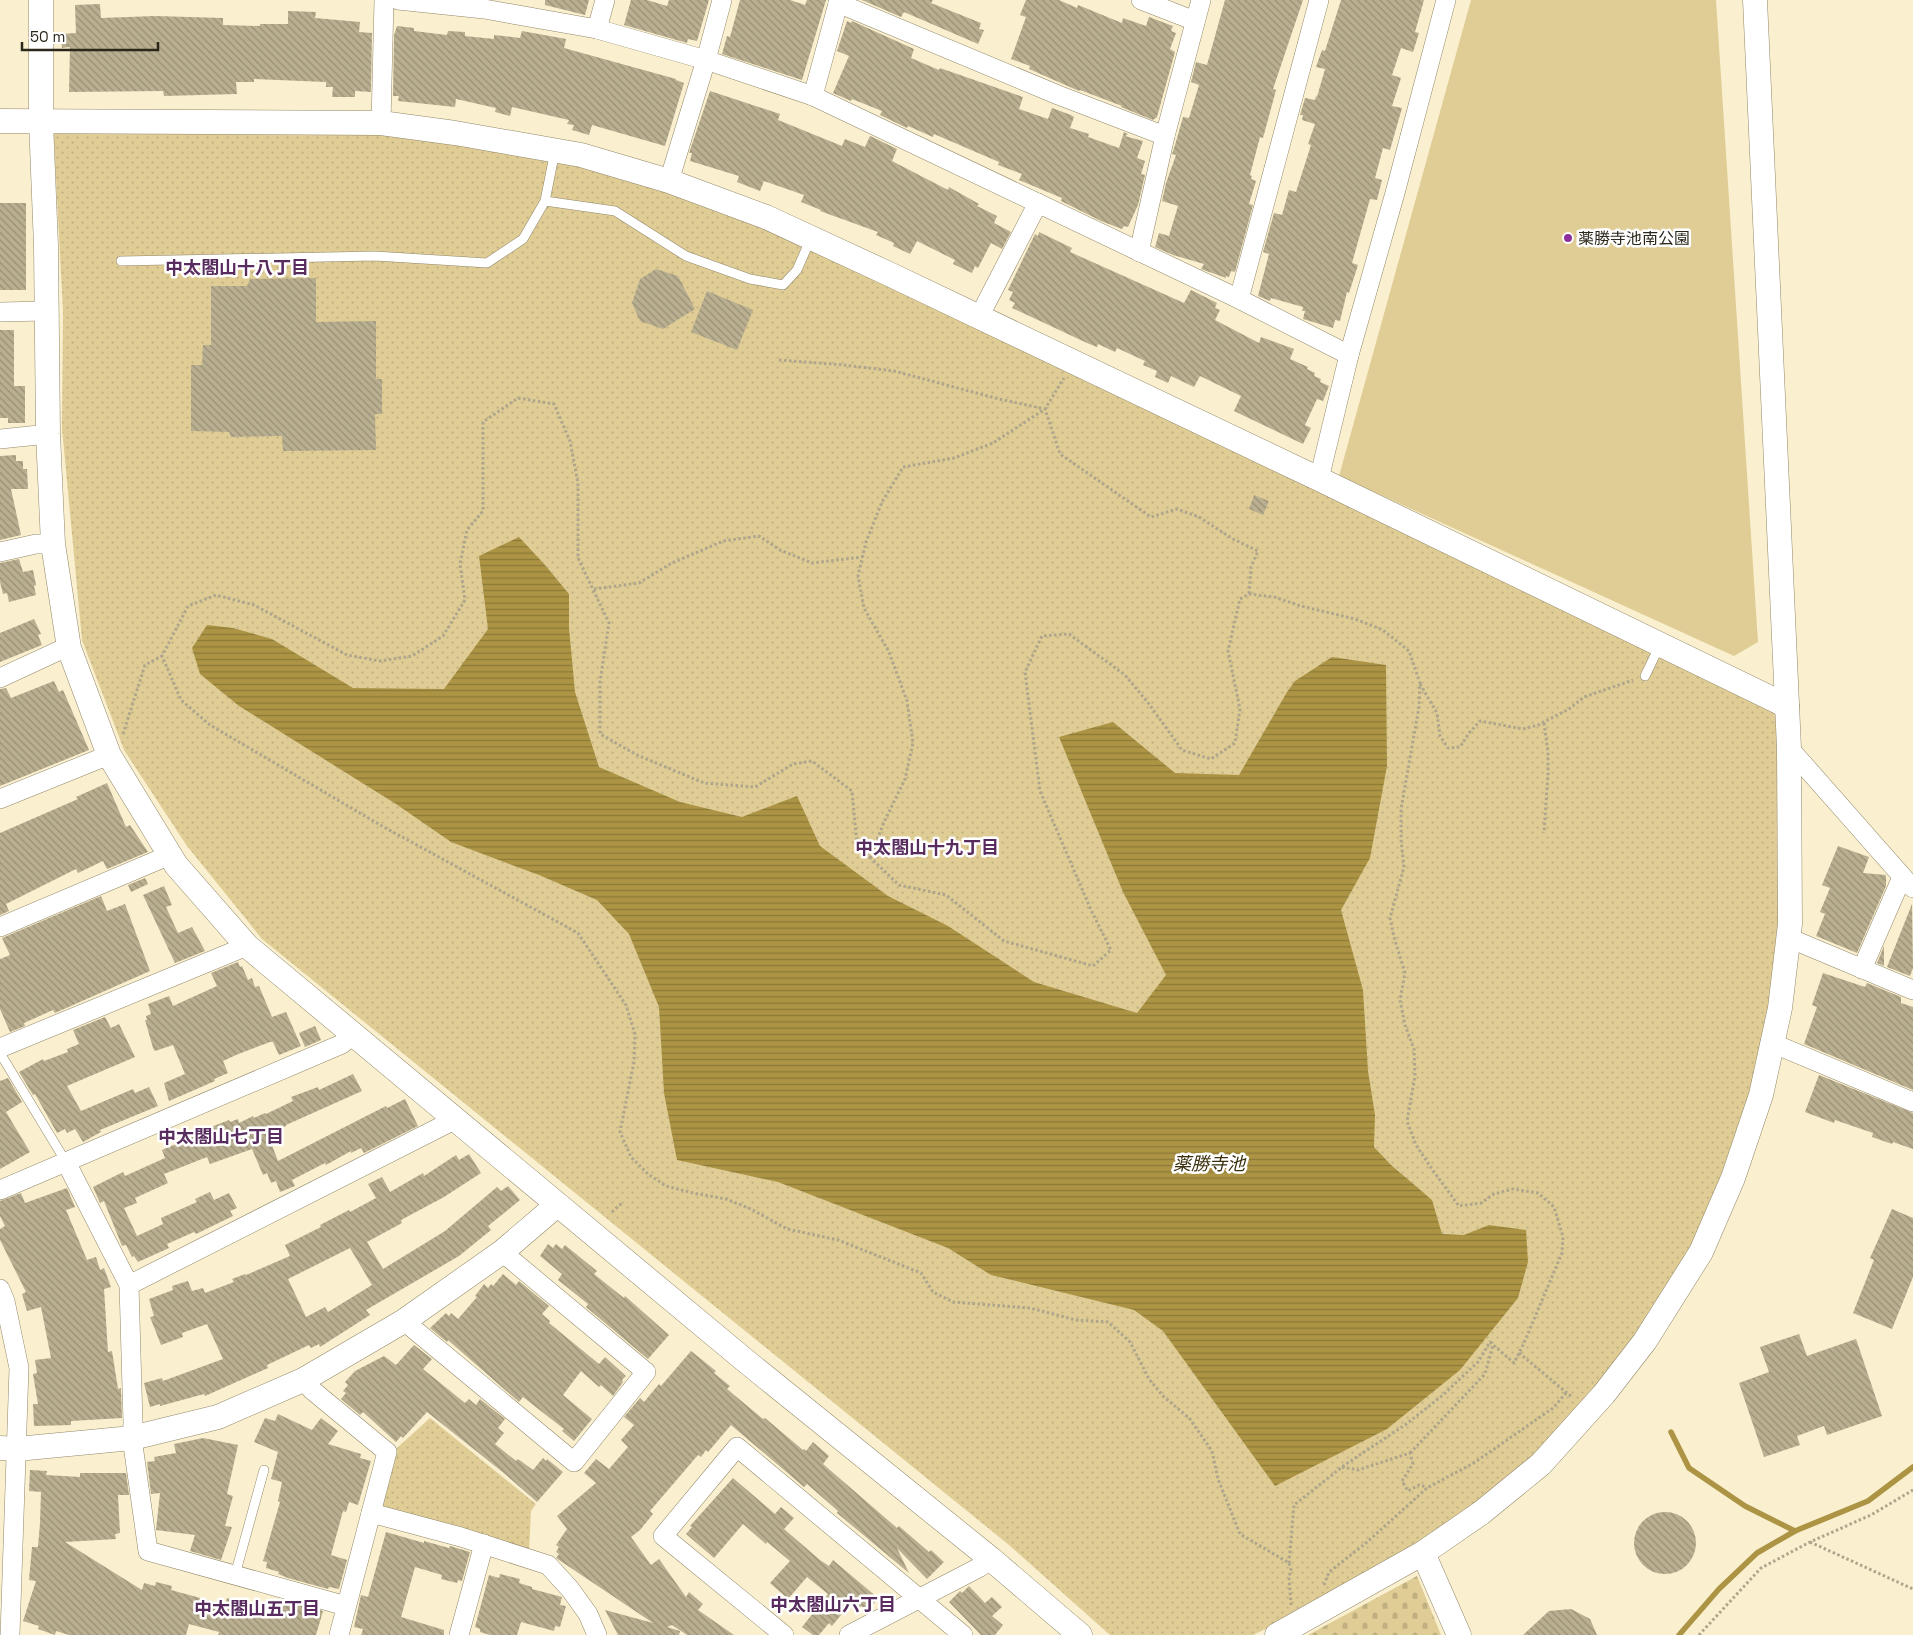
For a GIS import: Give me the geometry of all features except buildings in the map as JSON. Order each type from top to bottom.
[{"type":"street","points":[[41,0],[40,121],[46,246],[48,434],[53,544],[68,646],[115,749],[170,855],[247,946],[747,1362],[991,1559],[1080,1635]]},
{"type":"street","points":[[381,123],[384,0]]},
{"type":"street","points":[[398,0],[486,5],[597,28],[706,60],[813,96],[1239,299],[1349,355]]},
{"type":"street","points":[[597,28],[605,0]]},
{"type":"street","points":[[669,181],[706,60],[722,0]]},
{"type":"street","points":[[1141,0],[1195,21]]},
{"type":"street","points":[[1139,252],[1165,136],[1201,0]]},
{"type":"street","points":[[1239,299],[1319,0]]},
{"type":"street","points":[[1319,480],[1349,355],[1395,193],[1446,0]]},
{"type":"street","points":[[1277,1635],[1423,1553],[1481,1513],[1541,1464],[1604,1394],[1645,1341],[1701,1252],[1732,1178],[1761,1095],[1780,1008],[1790,924],[1789,748],[1755,0]]},
{"type":"street","points":[[813,96],[839,1],[1058,95],[1165,136]]},
{"type":"street","points":[[0,121],[381,123],[455,133],[581,156],[669,181],[766,217],[811,238],[1072,361],[1787,706]]},
{"type":"street","points":[[979,317],[1038,203]]},
{"type":"street","points":[[0,312],[46,311]]},
{"type":"street","points":[[0,439],[48,434]]},
{"type":"street","points":[[0,552],[36,544],[53,544]]},
{"type":"street","points":[[0,678],[68,646]]},
{"type":"street","points":[[1789,748],[1908,882],[1862,969]]},
{"type":"street","points":[[0,799],[115,749]]},
{"type":"street","points":[[0,927],[170,855]]},
{"type":"street","points":[[1789,938],[1913,990]]},
{"type":"street","points":[[0,1048],[247,946]]},
{"type":"street","points":[[0,1190],[342,1044],[352,1035]]},
{"type":"street","points":[[1772,1043],[1913,1102]]},
{"type":"street","points":[[129,1285],[456,1119]]},
{"type":"street","points":[[66,1162],[129,1285],[132,1438],[148,1551],[346,1606]]},
{"type":"street","points":[[9,1449],[132,1438],[218,1417],[303,1380],[404,1322],[502,1252],[558,1205]]},
{"type":"street","points":[[404,1322],[574,1462],[646,1372],[502,1252]]},
{"type":"street","points":[[0,1289],[5,1300],[19,1368],[9,1449],[10,1635]]},
{"type":"street","points":[[303,1380],[312,1390],[387,1452],[340,1635]]},
{"type":"street","points":[[784,1635],[663,1536],[737,1447],[963,1635]]},
{"type":"street","points":[[371,1513],[484,1544],[548,1565],[570,1589],[588,1614],[597,1635]]},
{"type":"street","points":[[458,1635],[484,1544]]},
{"type":"street","points":[[1423,1553],[1459,1635]]},
{"type":"street","points":[[849,1635],[920,1599],[991,1559]]},
{"type":"lane","points":[[121,261],[374,256],[487,263],[523,239],[545,201],[555,151]]},
{"type":"lane","points":[[545,201],[615,210],[686,256],[750,280],[783,285],[797,270],[811,238]]},
{"type":"lane","points":[[1645,676],[1660,645]]},
{"type":"lane","points":[[0,1053],[66,1162]]},
{"type":"lane","points":[[235,1575],[264,1470]]},
{"type":"path","points":[[779,360],[894,371],[999,399],[1045,409]]},
{"type":"path","points":[[870,858],[884,822],[906,779],[913,743],[907,701],[889,652],[864,608],[858,576],[866,542],[882,502],[903,467],[954,458],[993,443],[1045,409],[1072,361]]},
{"type":"path","points":[[115,749],[145,665],[162,656],[188,606],[216,595],[254,605],[347,655],[380,661],[412,656],[442,636],[465,600],[460,564],[467,530],[483,511],[483,422],[518,398],[554,404],[570,441],[578,483],[578,558],[594,588],[609,623],[600,682],[600,734],[637,755],[704,783],[755,787],[793,764],[812,761],[852,791],[857,845],[898,885],[946,895],[1004,941],[1093,966],[1111,950],[1040,791],[1025,672],[1042,636],[1069,634],[1125,674],[1182,750],[1211,759],[1235,742],[1240,709],[1228,651],[1240,599],[1249,594],[1274,596],[1301,606],[1355,619],[1383,630],[1409,651],[1420,684],[1437,713],[1440,736],[1448,748],[1460,747],[1480,721],[1522,728],[1544,723],[1569,709],[1584,697],[1645,676]]},
{"type":"path","points":[[1045,409],[1060,454],[1151,517],[1177,509],[1198,517],[1233,539],[1258,551],[1251,567],[1249,594]]},
{"type":"path","points":[[594,588],[639,583],[670,564],[723,541],[759,536],[780,550],[812,562],[862,557]]},
{"type":"path","points":[[162,656],[180,700],[210,725],[382,826],[578,933],[626,1005],[633,1027],[635,1034],[634,1062],[620,1132],[631,1157],[648,1174],[666,1186],[693,1194],[726,1199],[751,1209],[787,1229],[838,1240],[905,1266],[921,1273],[933,1292],[953,1302],[1030,1308],[1076,1320],[1108,1322],[1130,1342],[1149,1379],[1163,1396],[1190,1419],[1212,1451],[1218,1478],[1240,1534],[1289,1563]]},
{"type":"path","points":[[1291,1600],[1289,1577],[1291,1570],[1289,1563],[1294,1505],[1342,1467],[1405,1425],[1443,1395],[1478,1362],[1490,1342],[1514,1363],[1562,1253],[1563,1237],[1554,1207],[1538,1194],[1513,1189],[1494,1194],[1481,1203],[1460,1206],[1434,1172],[1416,1144],[1407,1121],[1415,1076],[1414,1049],[1405,1025],[1400,1000],[1405,974],[1390,918],[1404,867],[1401,840],[1401,809],[1419,707],[1420,684]]},
{"type":"path","points":[[1544,723],[1548,752],[1544,833]]},
{"type":"path","points":[[612,1212],[623,1202]]},
{"type":"path","points":[[1342,1467],[1358,1470],[1410,1453],[1486,1374],[1493,1345]]},
{"type":"path","points":[[1520,1353],[1572,1397]]},
{"type":"path","points":[[1322,1588],[1329,1572],[1366,1543],[1427,1488],[1472,1464],[1497,1447],[1553,1408],[1567,1392]]},
{"type":"path","points":[[1410,1453],[1413,1464],[1402,1481],[1408,1491],[1419,1485],[1427,1488]]},
{"type":"path","points":[[1699,1635],[1761,1568],[1810,1542],[1871,1515],[1913,1490]]},
{"type":"path","points":[[1810,1542],[1913,1589]]},
{"type":"green space","name":"薬勝寺池南公園","points":[[1471,0],[1716,0],[1758,642],[1734,656],[1339,476]]},
{"type":"green space","points":[[53,122],[385,123],[679,182],[1785,705],[1790,917],[1732,1168],[1645,1331],[1541,1453],[1427,1541],[1290,1617],[1253,1635],[1110,1635],[1009,1545],[262,939],[187,846],[124,750],[82,640],[62,428],[63,311]]},
{"type":"green space","points":[[430,1418],[536,1504],[531,1511],[529,1551],[381,1509],[397,1448]]},
{"type":"green space","points":[[1417,1576],[1441,1635],[1308,1635]]},
{"type":"water","name":"薬勝寺池","points":[[519,537],[569,594],[569,628],[575,692],[599,767],[680,802],[742,817],[797,796],[820,846],[888,896],[948,926],[1034,982],[1137,1013],[1166,975],[1123,892],[1059,737],[1113,722],[1175,773],[1239,775],[1295,681],[1332,657],[1386,665],[1387,766],[1370,858],[1341,910],[1363,990],[1368,1071],[1375,1115],[1374,1147],[1391,1165],[1432,1200],[1442,1234],[1464,1235],[1489,1225],[1526,1230],[1528,1262],[1518,1298],[1460,1370],[1387,1429],[1275,1486],[1163,1331],[1134,1310],[991,1275],[948,1248],[778,1182],[677,1160],[664,1093],[659,1007],[629,934],[597,900],[539,875],[451,842],[396,804],[239,706],[200,674],[192,648],[207,625],[233,628],[272,639],[353,688],[444,689],[488,629],[479,556]]},
{"type":"waterway","points":[[1671,1432],[1689,1468],[1745,1506],[1795,1531],[1757,1553],[1719,1589],[1679,1635]]},
{"type":"waterway","points":[[1795,1531],[1868,1501],[1913,1467]]},
{"type":"place","name":"薬勝寺池南公園","points":[[1568,238]]},
{"type":"district","name":"中太閤山十八丁目","points":[[237,267]]},
{"type":"district","name":"中太閤山十九丁目","points":[[927,847]]},
{"type":"district","name":"中太閤山七丁目","points":[[221,1136]]},
{"type":"district","name":"中太閤山六丁目","points":[[833,1604]]},
{"type":"district","name":"中太閤山五丁目","points":[[257,1608]]}]
